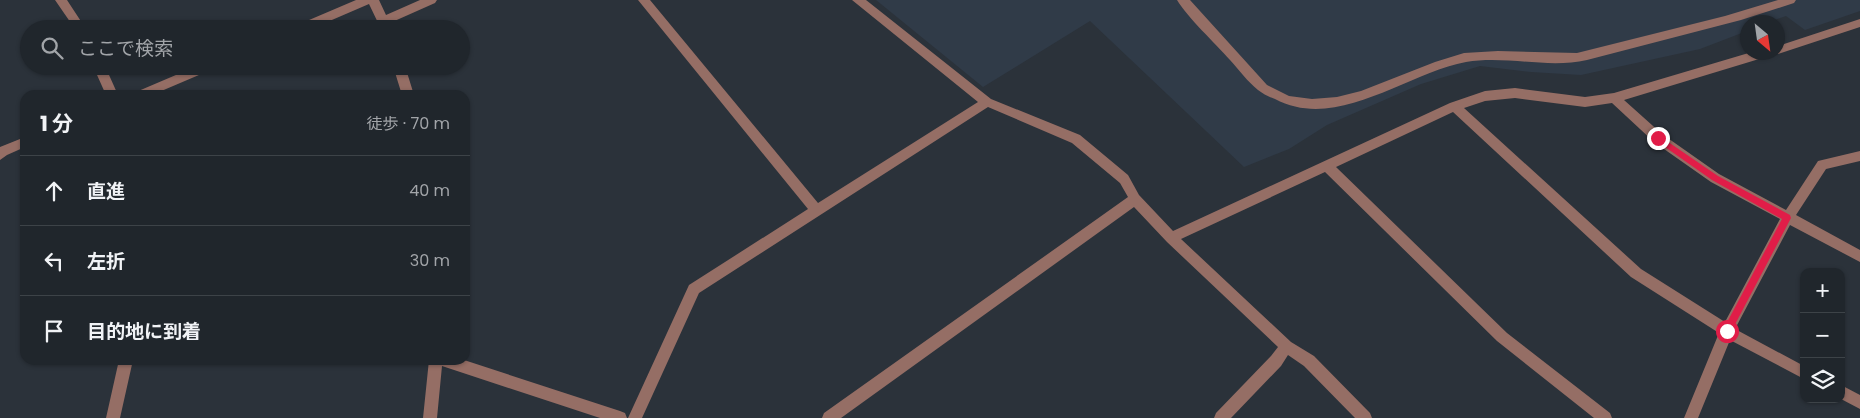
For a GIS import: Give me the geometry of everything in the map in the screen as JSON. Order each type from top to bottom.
[{"type":"street","points":[[61,0],[75,20]]},
{"type":"street","points":[[320,20],[368,0]]},
{"type":"street","points":[[373,0],[383,20]]},
{"type":"street","points":[[394,20],[431,0]]},
{"type":"street","points":[[644,0],[817,211]]},
{"type":"street","points":[[858,0],[987,102],[1076,138],[1124,179],[1135,199],[1170,238],[1286,346],[1309,361],[1365,418]]},
{"type":"street","points":[[1183,0],[1263,88],[1274,96],[1298,104],[1344,101],[1418,72],[1464,58],[1513,55],[1576,58],[1756,12],[1790,0]]},
{"type":"street","points":[[1785,48],[1860,23]]},
{"type":"street","points":[[1170,238],[1454,106],[1485,96],[1515,93],[1570,102],[1614,98],[1742,60]]},
{"type":"street","points":[[103,75],[110,90]]},
{"type":"street","points":[[152,90],[188,75]]},
{"type":"street","points":[[402,75],[406,90]]},
{"type":"street","points":[[1614,98],[1658,138],[1715,178],[1860,256]]},
{"type":"street","points":[[635,418],[694,290],[987,102]]},
{"type":"street","points":[[1454,106],[1636,273],[1727,331],[1800,371]]},
{"type":"street","points":[[0,155],[4,151],[20,144]]},
{"type":"street","points":[[1691,418],[1727,331],[1787,218],[1822,165],[1860,156]]},
{"type":"street","points":[[1327,166],[1502,337],[1605,418]]},
{"type":"street","points":[[829,418],[1135,199]]},
{"type":"street","points":[[1222,418],[1276,361],[1286,346]]},
{"type":"street","points":[[113,418],[125,365]]},
{"type":"street","points":[[430,418],[435,365]]},
{"type":"street","points":[[459,365],[620,418]]},
{"type":"street","points":[[1845,394],[1860,402]]},
{"type":"shaded area","points":[[876,0],[1860,0],[1860,11],[1805,30],[1785,15],[1740,15],[1740,34],[1700,49],[1581,75],[1480,66],[1421,84],[1327,125],[1289,149],[1244,167],[1090,21],[983,87]]},
{"type":"route","points":[[1658,138],[1715,178],[1787,218],[1727,331]]}]
